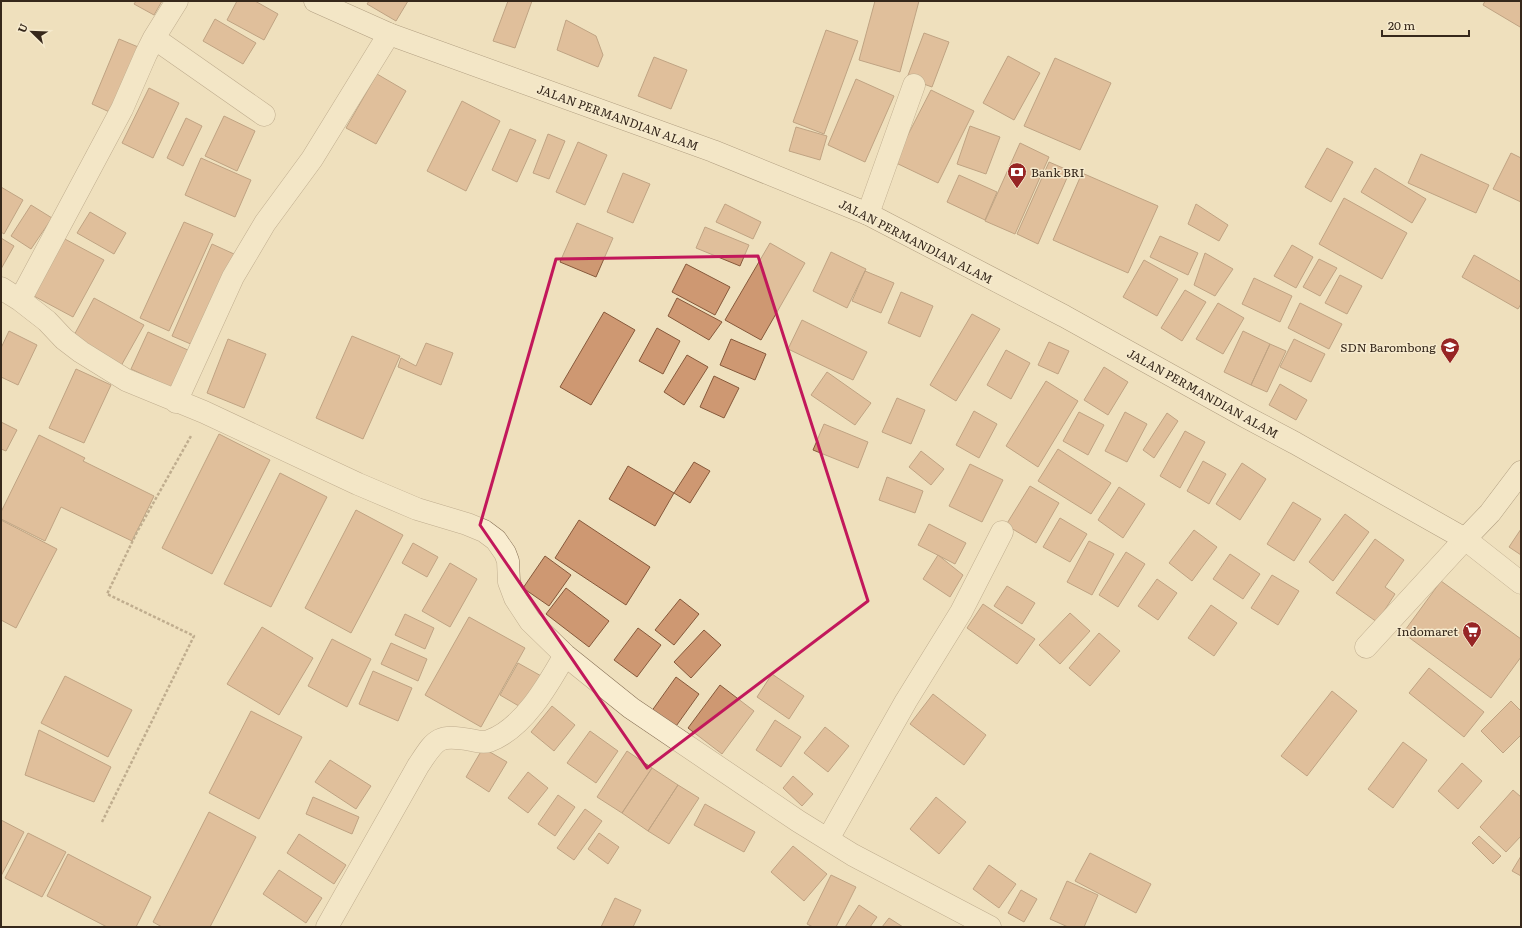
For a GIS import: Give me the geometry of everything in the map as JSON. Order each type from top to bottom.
[{"type":"street","points":[[20,300],[122,110],[154,38],[177,1]]},
{"type":"street","name":"JALAN PERMANDIAN ALAM","points":[[315,1],[389,34],[713,151],[868,214],[1064,316],[1295,443],[1465,539],[1521,583]]},
{"type":"street","points":[[176,402],[233,277],[265,223],[312,159],[389,34]]},
{"type":"street","points":[[154,38],[264,115]]},
{"type":"street","points":[[868,214],[914,85]]},
{"type":"street","points":[[1,288],[20,300],[47,321],[64,339],[81,352],[126,380],[176,402],[204,412],[358,484],[417,509],[484,530],[496,540],[505,553],[508,561],[509,582],[515,598],[530,621],[565,655],[631,708],[828,840],[853,855],[990,927]]},
{"type":"street","points":[[1366,647],[1490,513],[1521,472]]},
{"type":"street","points":[[828,840],[906,701],[961,612],[1002,532]]},
{"type":"street","points":[[327,927],[418,766],[435,742],[452,736],[487,742],[500,735],[510,728],[530,709],[553,677],[565,655]]},
{"type":"path","points":[[102,822],[194,636],[107,594],[138,532],[204,412]]},
{"type":"highlighted area","points":[[758,256],[868,601],[647,768],[480,525],[556,259]]},
{"type":"building","points":[[136,1],[162,1],[154,15],[134,4]]},
{"type":"building","points":[[237,1],[255,1],[278,14],[264,40],[227,20]]},
{"type":"building","points":[[369,1],[408,1],[396,21],[367,4]]},
{"type":"building","points":[[508,1],[532,1],[515,48],[493,41]]},
{"type":"building","points":[[875,1],[919,1],[900,72],[859,60]]},
{"type":"building","points":[[1485,1],[1521,1],[1520,27],[1483,5]]},
{"type":"building","points":[[215,19],[256,43],[243,64],[203,41]]},
{"type":"building","points":[[566,20],[596,36],[603,55],[598,67],[557,50]]},
{"type":"building","points":[[826,30],[858,41],[824,134],[793,122]]},
{"type":"building","points":[[924,33],[949,42],[932,87],[907,78]]},
{"type":"building","points":[[119,39],[143,49],[116,115],[92,104]]},
{"type":"building","points":[[1008,56],[1040,73],[1014,120],[983,103]]},
{"type":"building","points":[[654,57],[687,70],[671,109],[638,96]]},
{"type":"building","points":[[1055,58],[1111,83],[1080,150],[1024,126]]},
{"type":"building","points":[[377,74],[406,91],[376,144],[346,128]]},
{"type":"building","points":[[856,79],[894,96],[865,162],[828,145]]},
{"type":"building","points":[[149,88],[179,103],[153,158],[122,143]]},
{"type":"building","points":[[931,90],[974,111],[938,183],[894,162]]},
{"type":"building","points":[[462,101],[500,121],[466,191],[427,171]]},
{"type":"building","points":[[224,116],[255,131],[237,171],[205,156]]},
{"type":"building","points":[[186,118],[202,126],[183,166],[167,158]]},
{"type":"building","points":[[970,126],[1000,137],[986,174],[957,164]]},
{"type":"building","points":[[796,127],[827,136],[820,160],[789,151]]},
{"type":"building","points":[[510,129],[536,140],[517,182],[492,170]]},
{"type":"building","points":[[548,134],[565,141],[549,179],[533,173]]},
{"type":"building","points":[[578,142],[607,155],[585,205],[556,192]]},
{"type":"building","name":"Bank BRI","points":[[1020,143],[1049,157],[1015,234],[985,221]]},
{"type":"building","points":[[1327,148],[1353,162],[1331,202],[1305,187]]},
{"type":"building","points":[[1511,153],[1521,158],[1521,202],[1493,189]]},
{"type":"building","points":[[1421,154],[1489,185],[1476,213],[1408,183]]},
{"type":"building","points":[[201,158],[251,180],[235,217],[185,195]]},
{"type":"building","points":[[1049,162],[1070,171],[1038,244],[1017,234]]},
{"type":"building","points":[[1375,168],[1426,199],[1412,223],[1361,192]]},
{"type":"building","points":[[623,173],[650,184],[633,223],[607,212]]},
{"type":"building","points":[[1082,173],[1158,206],[1128,273],[1053,240]]},
{"type":"building","points":[[959,175],[997,192],[985,220],[947,202]]},
{"type":"building","points":[[1,187],[23,200],[4,234],[1,232]]},
{"type":"building","points":[[1344,198],[1407,233],[1382,279],[1319,244]]},
{"type":"building","points":[[725,204],[761,222],[753,239],[716,222]]},
{"type":"building","points":[[1196,204],[1228,225],[1219,241],[1188,224]]},
{"type":"building","points":[[31,205],[52,218],[31,249],[11,236]]},
{"type":"building","points":[[90,212],[126,233],[114,254],[77,233]]},
{"type":"building","points":[[184,222],[213,234],[169,331],[140,318]]},
{"type":"building","points":[[577,223],[613,238],[596,277],[560,262]]},
{"type":"building","points":[[705,227],[749,245],[740,266],[696,248]]},
{"type":"building","points":[[1160,236],[1198,253],[1188,275],[1150,257]]},
{"type":"building","points":[[1,238],[14,246],[1,269]]},
{"type":"building","points":[[63,238],[104,260],[73,317],[32,295]]},
{"type":"building","points":[[770,243],[805,263],[761,340],[725,320]]},
{"type":"building","points":[[212,244],[234,254],[193,345],[172,336]]},
{"type":"building","points":[[1292,245],[1313,257],[1296,288],[1274,276]]},
{"type":"building","points":[[831,252],[866,269],[847,308],[813,291]]},
{"type":"building","points":[[1205,253],[1233,269],[1215,296],[1194,285]]},
{"type":"building","points":[[1474,255],[1521,282],[1521,304],[1518,309],[1462,277]]},
{"type":"building","points":[[1319,259],[1337,268],[1320,296],[1303,287]]},
{"type":"building","points":[[1144,260],[1178,279],[1157,316],[1123,297]]},
{"type":"building","points":[[686,264],[730,287],[715,315],[672,292]]},
{"type":"building","points":[[865,271],[894,283],[881,313],[852,301]]},
{"type":"building","points":[[1340,275],[1362,286],[1347,314],[1325,303]]},
{"type":"building","points":[[1254,278],[1292,296],[1280,322],[1242,304]]},
{"type":"building","points":[[1185,290],[1206,302],[1182,341],[1161,328]]},
{"type":"building","points":[[901,292],[933,306],[920,337],[888,323]]},
{"type":"building","points":[[94,298],[144,325],[121,366],[72,339]]},
{"type":"building","points":[[677,298],[722,322],[709,340],[668,316]]},
{"type":"building","points":[[1218,303],[1244,318],[1223,354],[1196,339]]},
{"type":"building","points":[[1300,303],[1342,324],[1329,349],[1288,328]]},
{"type":"building","points":[[604,312],[635,330],[591,405],[560,387]]},
{"type":"building","points":[[972,314],[1000,329],[956,401],[930,385]]},
{"type":"building","points":[[802,320],[867,352],[853,380],[788,349]]},
{"type":"building","points":[[657,328],[680,341],[663,374],[639,361]]},
{"type":"building","points":[[9,331],[37,345],[18,385],[1,377],[1,348]]},
{"type":"building","points":[[1243,331],[1270,344],[1251,385],[1224,372]]},
{"type":"building","points":[[148,332],[190,351],[172,388],[131,369]]},
{"type":"building","points":[[352,336],[400,356],[363,439],[316,418]]},
{"type":"building","points":[[228,339],[266,354],[244,408],[207,393]]},
{"type":"building","points":[[731,339],[766,354],[755,380],[720,365]]},
{"type":"building","points":[[1294,339],[1325,354],[1311,382],[1280,367]]},
{"type":"building","points":[[1049,342],[1069,351],[1058,374],[1038,365]]},
{"type":"building","points":[[426,343],[453,353],[441,385],[398,367],[401,358],[416,366]]},
{"type":"building","points":[[1270,344],[1286,351],[1267,392],[1251,385]]},
{"type":"building","points":[[1006,350],[1030,363],[1011,399],[987,385]]},
{"type":"building","points":[[687,355],[708,367],[684,405],[664,392]]},
{"type":"building","points":[[1104,367],[1128,382],[1108,415],[1084,400]]},
{"type":"building","points":[[76,369],[111,385],[84,443],[49,428]]},
{"type":"building","points":[[827,372],[871,403],[855,425],[811,395]]},
{"type":"building","points":[[714,376],[739,388],[724,418],[700,407]]},
{"type":"building","points":[[1046,381],[1078,401],[1038,467],[1006,446]]},
{"type":"building","points":[[1280,384],[1307,400],[1296,420],[1269,405]]},
{"type":"building","points":[[897,398],[925,410],[911,444],[882,432]]},
{"type":"building","points":[[974,411],[997,424],[979,458],[956,445]]},
{"type":"building","points":[[1079,412],[1104,425],[1088,455],[1063,441]]},
{"type":"building","points":[[1125,412],[1147,424],[1127,462],[1105,451]]},
{"type":"building","points":[[1167,413],[1178,421],[1154,458],[1143,450]]},
{"type":"building","points":[[1,422],[17,430],[6,451],[1,449]]},
{"type":"building","points":[[824,424],[868,442],[858,468],[813,450]]},
{"type":"building","points":[[1185,431],[1205,442],[1180,488],[1160,476]]},
{"type":"building","points":[[219,434],[270,460],[212,574],[162,548]]},
{"type":"building","points":[[39,435],[85,458],[83,461],[154,496],[132,541],[61,507],[45,541],[1,519],[1,512]]},
{"type":"building","points":[[1058,449],[1111,483],[1091,514],[1038,481]]},
{"type":"building","points":[[921,451],[944,469],[931,485],[909,467]]},
{"type":"building","points":[[1203,461],[1226,474],[1209,504],[1187,491]]},
{"type":"building","points":[[694,462],[710,471],[690,503],[674,493]]},
{"type":"building","points":[[1242,463],[1266,479],[1240,520],[1216,504]]},
{"type":"building","points":[[970,464],[1003,480],[982,522],[949,506]]},
{"type":"building","points":[[628,466],[674,493],[655,526],[609,499]]},
{"type":"building","points":[[280,473],[327,497],[271,607],[224,584]]},
{"type":"building","points":[[887,477],[923,491],[915,513],[879,500]]},
{"type":"building","points":[[1030,486],[1059,503],[1036,543],[1006,525]]},
{"type":"building","points":[[1119,487],[1145,504],[1123,538],[1098,520]]},
{"type":"building","points":[[1293,502],[1321,519],[1294,561],[1267,544]]},
{"type":"building","points":[[356,510],[403,535],[351,633],[305,608]]},
{"type":"building","points":[[1345,514],[1369,532],[1333,581],[1309,562]]},
{"type":"building","points":[[1060,518],[1087,534],[1070,562],[1043,547]]},
{"type":"building","points":[[1,520],[57,549],[16,628],[1,620]]},
{"type":"building","points":[[579,520],[650,567],[626,605],[555,558]]},
{"type":"building","points":[[929,524],[966,543],[955,564],[918,545]]},
{"type":"building","points":[[1521,529],[1521,555],[1509,547]]},
{"type":"building","points":[[1194,530],[1217,547],[1192,581],[1169,563]]},
{"type":"building","points":[[1375,539],[1404,560],[1385,587],[1395,594],[1377,622],[1336,593]]},
{"type":"building","points":[[1089,541],[1114,554],[1092,595],[1067,582]]},
{"type":"building","points":[[413,543],[438,557],[427,577],[402,563]]},
{"type":"building","points":[[1126,552],[1145,564],[1118,607],[1099,595]]},
{"type":"building","points":[[1230,554],[1260,574],[1243,599],[1213,579]]},
{"type":"building","points":[[938,555],[963,575],[950,597],[923,579]]},
{"type":"building","points":[[545,556],[571,575],[549,606],[523,588]]},
{"type":"building","points":[[450,563],[477,579],[450,627],[422,611]]},
{"type":"building","points":[[1272,575],[1299,591],[1278,625],[1251,608]]},
{"type":"building","points":[[1157,579],[1177,593],[1158,620],[1138,606]]},
{"type":"building","name":"Indomaret","points":[[1441,581],[1521,639],[1521,657],[1491,698],[1403,633]]},
{"type":"building","points":[[1007,586],[1035,603],[1022,624],[994,606]]},
{"type":"building","points":[[566,588],[609,621],[589,647],[546,614]]},
{"type":"building","points":[[680,599],[699,614],[674,645],[655,630]]},
{"type":"building","points":[[983,604],[1035,639],[1017,664],[967,628]]},
{"type":"building","points":[[1211,605],[1237,623],[1214,656],[1188,638]]},
{"type":"building","points":[[1070,613],[1090,631],[1060,664],[1039,645]]},
{"type":"building","points":[[405,614],[434,628],[425,649],[395,635]]},
{"type":"building","points":[[469,617],[525,648],[481,727],[425,695]]},
{"type":"building","points":[[262,627],[313,658],[279,715],[227,684]]},
{"type":"building","points":[[638,628],[661,645],[637,677],[614,660]]},
{"type":"building","points":[[704,630],[721,645],[691,678],[674,662]]},
{"type":"building","points":[[1099,633],[1120,651],[1090,686],[1069,668]]},
{"type":"building","points":[[332,639],[371,659],[347,707],[308,686]]},
{"type":"building","points":[[391,643],[427,659],[418,681],[381,664]]},
{"type":"building","points":[[518,663],[543,677],[524,709],[500,695]]},
{"type":"building","points":[[1429,668],[1484,712],[1464,737],[1409,693]]},
{"type":"building","points":[[373,671],[412,688],[398,721],[359,704]]},
{"type":"building","points":[[772,674],[804,696],[789,719],[757,697]]},
{"type":"building","points":[[65,676],[132,710],[108,757],[41,723]]},
{"type":"building","points":[[676,677],[699,694],[674,729],[651,712]]},
{"type":"building","points":[[720,685],[754,711],[722,754],[688,728]]},
{"type":"building","points":[[1332,691],[1357,711],[1307,776],[1281,756]]},
{"type":"building","points":[[933,694],[986,735],[964,765],[910,724]]},
{"type":"building","points":[[1511,701],[1521,711],[1521,735],[1503,753],[1481,731]]},
{"type":"building","points":[[552,706],[575,725],[554,751],[531,732]]},
{"type":"building","points":[[251,711],[302,737],[259,819],[209,793]]},
{"type":"building","points":[[775,720],[801,737],[781,767],[756,750]]},
{"type":"building","points":[[825,727],[849,746],[828,772],[804,753]]},
{"type":"building","points":[[39,730],[111,767],[94,802],[25,775]]},
{"type":"building","points":[[590,731],[618,751],[596,783],[567,763]]},
{"type":"building","points":[[1403,742],[1427,760],[1393,808],[1368,789]]},
{"type":"building","points":[[483,748],[507,762],[489,792],[466,777]]},
{"type":"building","points":[[627,751],[652,768],[622,813],[597,797]]},
{"type":"building","points":[[330,760],[371,786],[356,809],[315,782]]},
{"type":"building","points":[[1462,763],[1482,781],[1458,809],[1438,791]]},
{"type":"building","points":[[652,768],[678,785],[648,831],[622,813]]},
{"type":"building","points":[[528,772],[548,788],[528,813],[508,798]]},
{"type":"building","points":[[793,776],[813,794],[802,806],[783,788]]},
{"type":"building","points":[[678,785],[699,798],[669,844],[648,831]]},
{"type":"building","points":[[1513,790],[1521,797],[1521,836],[1506,852],[1480,827]]},
{"type":"building","points":[[558,795],[575,807],[555,836],[538,824]]},
{"type":"building","points":[[313,797],[359,817],[352,834],[306,814]]},
{"type":"building","points":[[936,797],[966,822],[939,854],[910,829]]},
{"type":"building","points":[[705,804],[755,832],[744,852],[694,825]]},
{"type":"building","points":[[585,809],[602,821],[574,860],[557,848]]},
{"type":"building","points":[[209,812],[256,837],[210,927],[162,927],[153,922]]},
{"type":"building","points":[[1,820],[24,832],[1,876]]},
{"type":"building","points":[[28,833],[66,852],[42,897],[5,878]]},
{"type":"building","points":[[599,833],[619,847],[608,864],[588,849]]},
{"type":"building","points":[[299,834],[346,865],[334,884],[287,853]]},
{"type":"building","points":[[1479,836],[1501,856],[1493,864],[1472,843]]},
{"type":"building","points":[[793,846],[827,874],[804,901],[771,872]]},
{"type":"building","points":[[1090,853],[1151,884],[1136,913],[1075,881]]},
{"type":"building","points":[[68,854],[151,897],[136,927],[107,927],[47,896]]},
{"type":"building","points":[[1521,856],[1521,876],[1512,871]]},
{"type":"building","points":[[989,865],[1016,884],[999,908],[973,889]]},
{"type":"building","points":[[279,870],[322,898],[306,923],[263,894]]},
{"type":"building","points":[[831,875],[856,887],[836,927],[813,927],[807,924]]},
{"type":"building","points":[[1067,881],[1098,895],[1084,927],[1068,927],[1050,919]]},
{"type":"building","points":[[1021,890],[1037,899],[1024,922],[1008,913]]},
{"type":"building","points":[[615,898],[641,910],[633,927],[601,927]]},
{"type":"building","points":[[859,905],[877,917],[870,927],[845,927]]},
{"type":"building","points":[[889,918],[903,927],[882,927]]},
{"type":"place","name":"Bank BRI","points":[[1017,189]]},
{"type":"place","name":"SDN Barombong","points":[[1450,364]]},
{"type":"place","name":"Indomaret","points":[[1472,648]]}]
